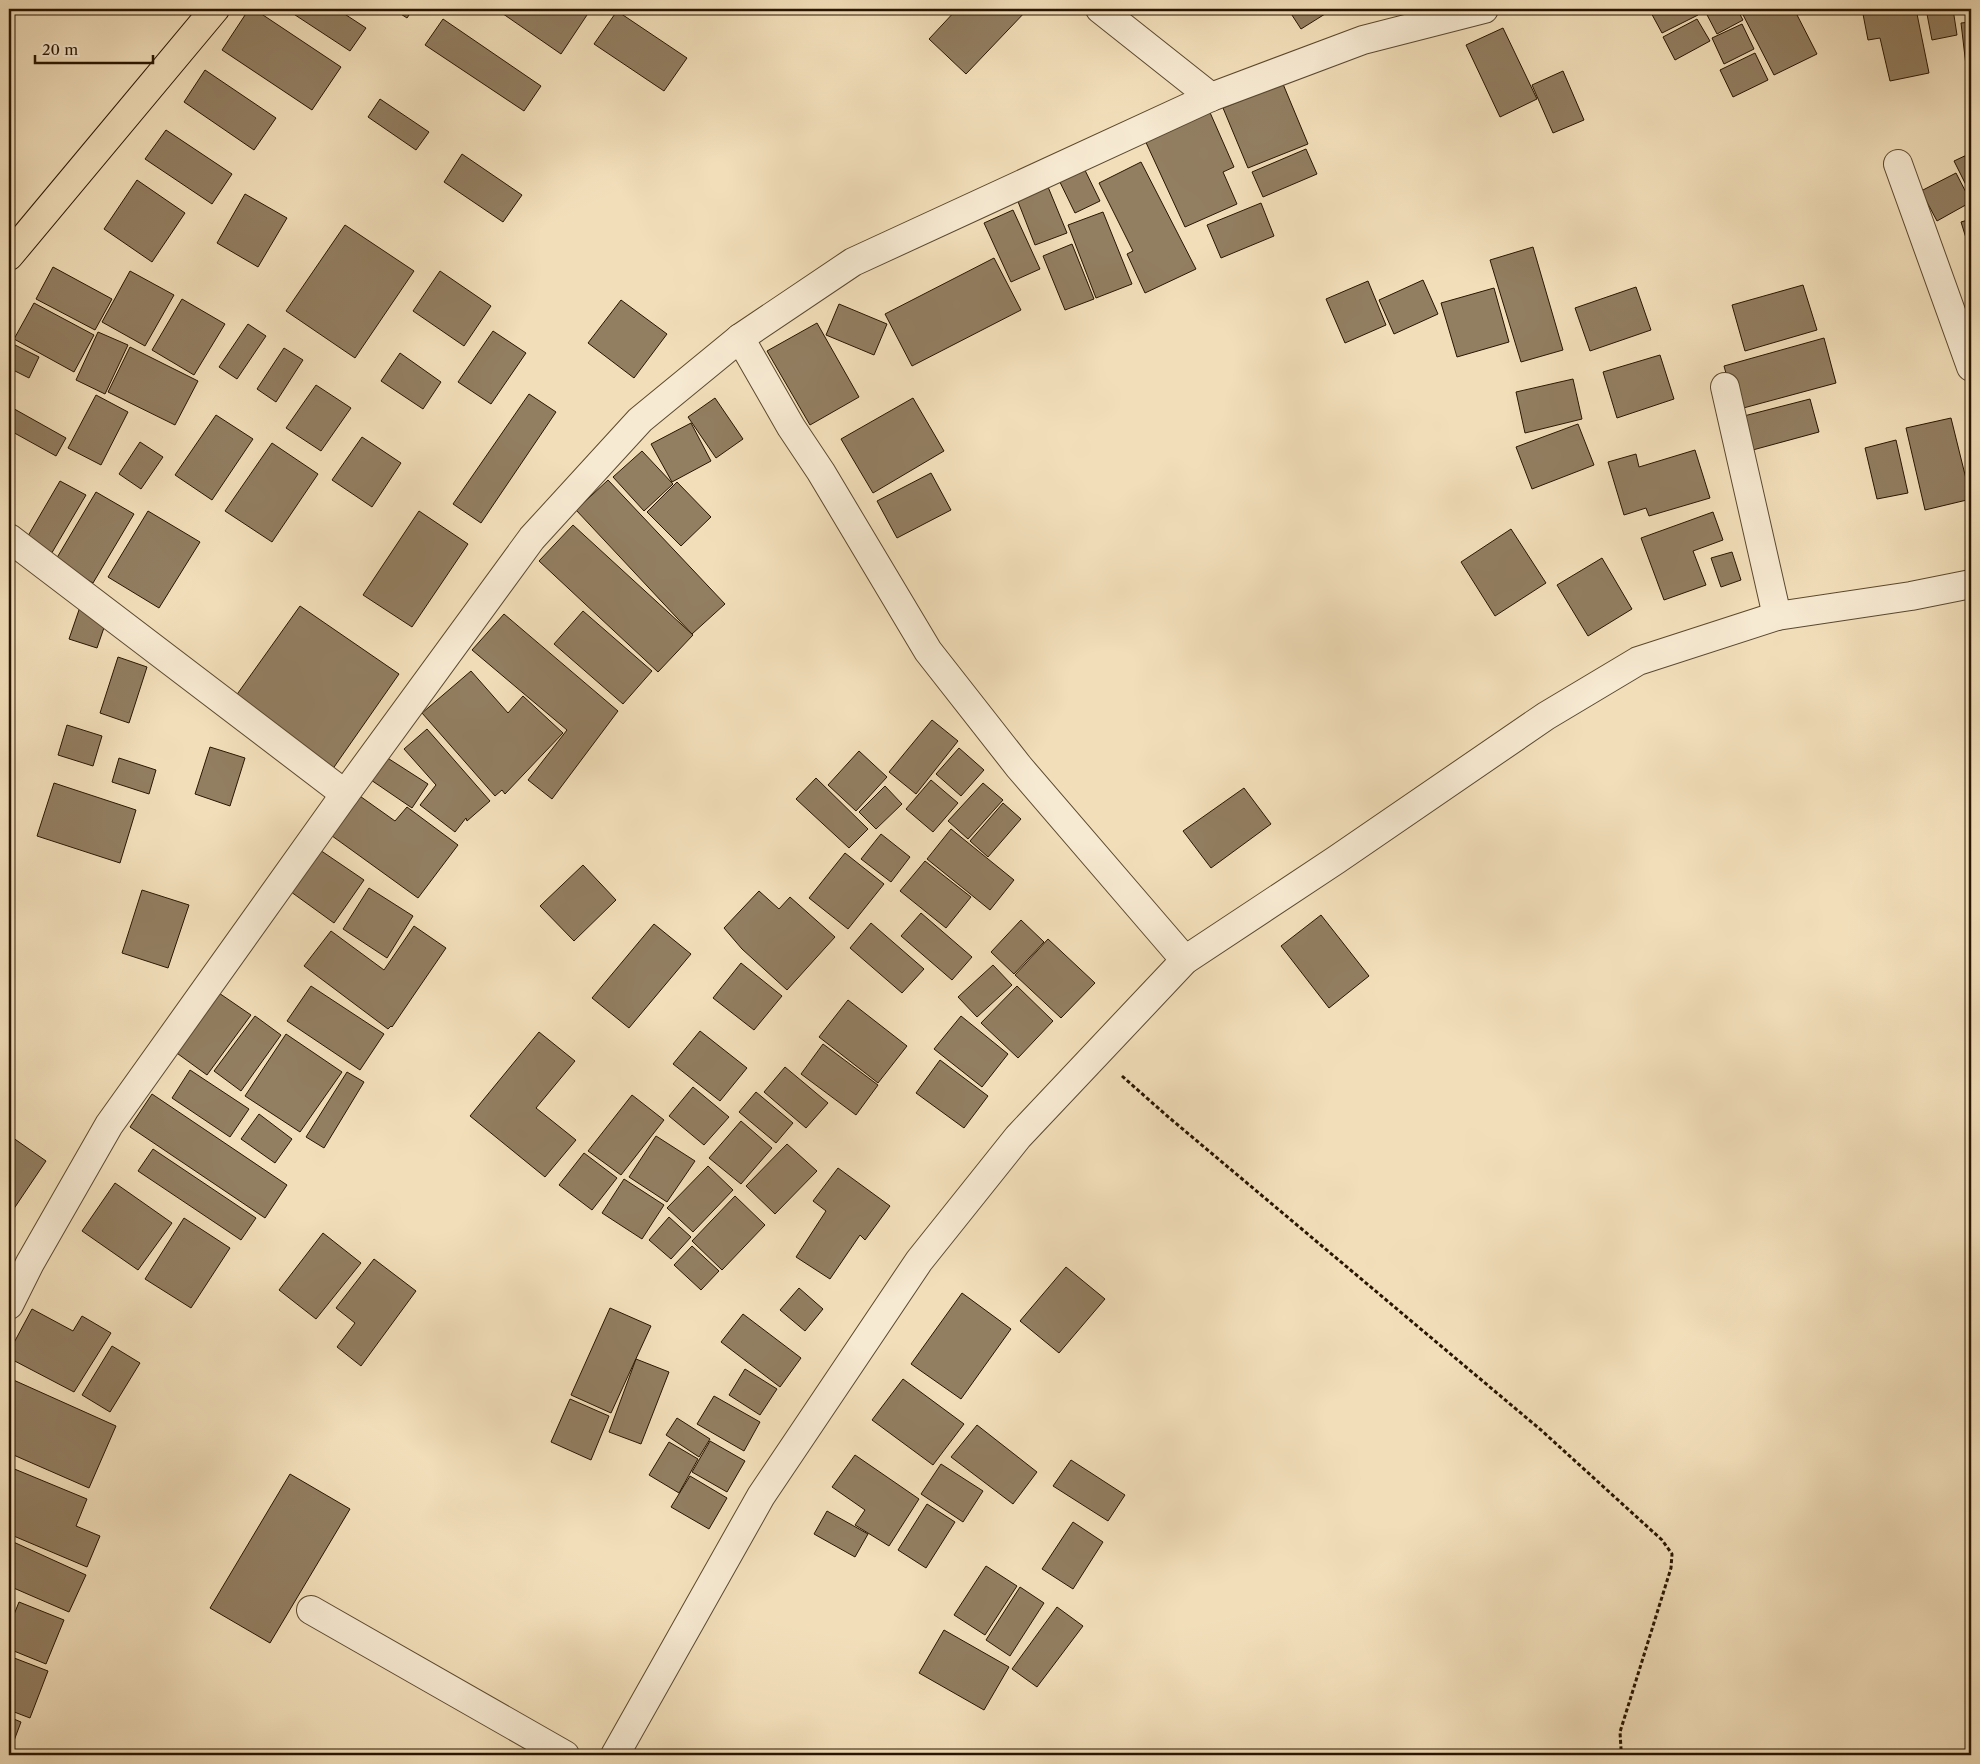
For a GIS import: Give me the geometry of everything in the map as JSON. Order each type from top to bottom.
[{"type":"main road","points":[[9,256],[215,9]]},
{"type":"street","points":[[1100,9],[1211,97]]},
{"type":"street","points":[[9,1305],[30,1263],[109,1125],[345,794],[532,538],[640,420],[740,338],[853,262],[1211,97],[1363,40],[1484,9]]},
{"type":"street","points":[[1898,164],[1971,366]]},
{"type":"street","points":[[740,338],[791,426],[821,472],[928,650],[1019,767],[1185,960]]},
{"type":"street","points":[[1726,387],[1777,616]]},
{"type":"street","points":[[9,538],[345,794]]},
{"type":"street","points":[[615,1755],[761,1496],[920,1261],[1018,1137],[1185,960],[1336,860],[1546,716],[1638,661],[1777,616],[1911,596],[1971,584]]},
{"type":"street","points":[[311,1610],[565,1755]]},
{"type":"path","points":[[1097,1053],[1173,1122],[1541,1430],[1662,1540],[1672,1554],[1671,1568],[1620,1732],[1621,1749],[1624,1755]]},
{"type":"building","points":[[249,9],[254,9],[341,67],[312,110],[222,50]]},
{"type":"building","points":[[286,9],[337,9],[366,28],[350,51]]},
{"type":"building","points":[[393,9],[413,9],[407,18]]},
{"type":"building","points":[[496,9],[591,9],[561,54]]},
{"type":"building","points":[[957,9],[1028,9],[966,74],[929,39]]},
{"type":"building","points":[[1288,9],[1333,9],[1301,29]]},
{"type":"building","points":[[1649,9],[1695,9],[1698,15],[1662,33]]},
{"type":"building","points":[[1704,9],[1737,9],[1743,20],[1717,34]]},
{"type":"building","points":[[1740,9],[1794,9],[1817,54],[1774,75]]},
{"type":"building","points":[[1862,9],[1916,9],[1929,73],[1890,81],[1880,38],[1868,40]]},
{"type":"building","points":[[1926,9],[1953,9],[1957,35],[1932,40]]},
{"type":"building","points":[[617,11],[687,58],[664,91],[594,44]]},
{"type":"building","points":[[443,19],[541,86],[524,111],[425,45]]},
{"type":"building","points":[[1697,19],[1710,41],[1675,60],[1663,37]]},
{"type":"building","points":[[1971,22],[1971,90],[1969,91],[1961,23]]},
{"type":"building","points":[[1742,24],[1754,49],[1724,64],[1712,38]]},
{"type":"building","points":[[1503,28],[1537,99],[1500,117],[1466,45]]},
{"type":"building","points":[[1755,53],[1768,80],[1733,97],[1720,70]]},
{"type":"building","points":[[205,70],[276,118],[254,150],[184,102]]},
{"type":"building","points":[[1563,71],[1584,120],[1553,133],[1532,85]]},
{"type":"building","points":[[1283,84],[1308,144],[1248,168],[1223,108]]},
{"type":"building","points":[[380,99],[429,132],[416,150],[368,117]]},
{"type":"building","points":[[1208,108],[1234,167],[1223,172],[1237,204],[1185,227],[1143,136]]},
{"type":"building","points":[[166,130],[232,174],[212,204],[145,159]]},
{"type":"building","points":[[1306,149],[1317,174],[1263,197],[1252,172]]},
{"type":"building","points":[[1971,153],[1971,190],[1969,191],[1954,161]]},
{"type":"building","points":[[462,154],[522,195],[503,222],[444,182]]},
{"type":"building","points":[[1080,160],[1100,201],[1075,213],[1055,172]]},
{"type":"building","points":[[1141,162],[1196,269],[1145,293],[1127,254],[1133,251],[1099,183]]},
{"type":"building","points":[[1956,173],[1971,202],[1937,221],[1921,191]]},
{"type":"building","points":[[137,180],[185,213],[152,262],[104,229]]},
{"type":"building","points":[[1046,182],[1067,233],[1035,245],[1015,194]]},
{"type":"building","points":[[245,194],[287,218],[258,267],[217,243]]},
{"type":"building","points":[[1261,203],[1274,236],[1221,258],[1207,225]]},
{"type":"building","points":[[1013,210],[1040,269],[1011,282],[984,223]]},
{"type":"building","points":[[1103,212],[1132,284],[1096,298],[1068,225]]},
{"type":"building","points":[[1971,219],[1971,254],[1961,222]]},
{"type":"building","points":[[345,225],[414,271],[355,358],[286,311]]},
{"type":"building","points":[[1072,244],[1094,299],[1065,310],[1043,256]]},
{"type":"building","points":[[1533,247],[1563,350],[1521,362],[1490,260]]},
{"type":"building","points":[[994,258],[1021,310],[912,366],[885,314]]},
{"type":"building","points":[[1971,265],[1971,299],[1966,266]]},
{"type":"building","points":[[53,267],[112,299],[95,330],[36,299]]},
{"type":"building","points":[[130,271],[174,295],[145,346],[102,322]]},
{"type":"building","points":[[440,271],[491,306],[464,346],[413,311]]},
{"type":"building","points":[[1423,280],[1438,314],[1394,334],[1379,300]]},
{"type":"building","points":[[1368,281],[1386,325],[1345,343],[1326,299]]},
{"type":"building","points":[[1803,285],[1817,330],[1745,351],[1732,305]]},
{"type":"building","points":[[1636,287],[1651,330],[1590,351],[1575,308]]},
{"type":"building","points":[[1494,288],[1509,342],[1457,357],[1441,303]]},
{"type":"building","points":[[182,299],[225,324],[194,375],[152,350]]},
{"type":"building","points":[[621,300],[667,334],[634,378],[588,343]]},
{"type":"building","points":[[34,303],[94,335],[74,372],[14,339]]},
{"type":"building","points":[[839,304],[887,324],[874,355],[826,335]]},
{"type":"building","points":[[817,323],[859,397],[810,425],[767,351]]},
{"type":"building","points":[[248,324],[266,336],[237,379],[219,367]]},
{"type":"building","points":[[493,331],[526,353],[491,404],[458,382]]},
{"type":"building","points":[[98,332],[128,345],[105,394],[76,380]]},
{"type":"building","points":[[1824,338],[1836,383],[1736,410],[1724,366]]},
{"type":"building","points":[[9,342],[39,357],[29,378],[9,368]]},
{"type":"building","points":[[130,347],[198,381],[175,425],[108,392]]},
{"type":"building","points":[[284,348],[303,360],[276,402],[257,389]]},
{"type":"building","points":[[400,353],[441,382],[423,409],[381,381]]},
{"type":"building","points":[[1660,355],[1674,399],[1617,418],[1603,372]]},
{"type":"building","points":[[1573,379],[1582,419],[1525,433],[1516,392]]},
{"type":"building","points":[[316,385],[351,408],[321,451],[286,428]]},
{"type":"building","points":[[529,394],[556,412],[481,523],[453,504]]},
{"type":"building","points":[[96,395],[128,412],[101,465],[68,448]]},
{"type":"building","points":[[715,398],[743,439],[716,458],[688,417]]},
{"type":"building","points":[[913,398],[944,451],[873,493],[841,439]]},
{"type":"building","points":[[1810,399],[1819,432],[1749,451],[1740,417]]},
{"type":"building","points":[[9,406],[66,438],[56,456],[9,430]]},
{"type":"building","points":[[216,415],[253,439],[212,500],[175,475]]},
{"type":"building","points":[[1951,418],[1971,499],[1925,510],[1906,428]]},
{"type":"building","points":[[691,423],[711,461],[672,482],[651,444]]},
{"type":"building","points":[[1578,424],[1594,465],[1532,489],[1516,447]]},
{"type":"building","points":[[362,437],[401,463],[372,507],[332,480]]},
{"type":"building","points":[[1896,440],[1908,493],[1877,499],[1865,448]]},
{"type":"building","points":[[140,442],[163,457],[141,489],[119,474]]},
{"type":"building","points":[[272,443],[318,474],[272,542],[225,511]]},
{"type":"building","points":[[1695,450],[1710,498],[1649,516],[1646,508],[1624,515],[1608,462],[1636,454],[1639,467]]},
{"type":"building","points":[[642,451],[673,484],[644,511],[613,477]]},
{"type":"building","points":[[931,473],[951,510],[897,538],[877,501]]},
{"type":"building","points":[[608,480],[725,604],[692,634],[576,510]]},
{"type":"building","points":[[60,481],[86,495],[50,556],[25,541]]},
{"type":"building","points":[[677,482],[711,517],[681,546],[647,512]]},
{"type":"building","points":[[96,492],[134,514],[93,583],[55,561]]},
{"type":"building","points":[[148,511],[200,542],[159,608],[108,577]]},
{"type":"building","points":[[419,511],[468,544],[412,627],[363,595]]},
{"type":"building","points":[[1713,512],[1723,540],[1693,551],[1706,585],[1664,600],[1641,538]]},
{"type":"building","points":[[573,525],[693,635],[658,672],[539,561]]},
{"type":"building","points":[[1511,529],[1546,583],[1495,616],[1461,562]]},
{"type":"building","points":[[1732,552],[1741,580],[1721,587],[1711,558]]},
{"type":"building","points":[[1602,558],[1632,609],[1588,636],[1557,585]]},
{"type":"building","points":[[300,606],[399,674],[332,770],[233,700]]},
{"type":"building","points":[[80,607],[108,616],[97,648],[69,639]]},
{"type":"building","points":[[583,611],[652,671],[623,704],[554,644]]},
{"type":"building","points":[[504,614],[618,711],[552,799],[528,780],[567,730],[472,650]]},
{"type":"building","points":[[118,657],[147,667],[129,723],[100,713]]},
{"type":"building","points":[[471,671],[508,713],[523,696],[563,733],[505,794],[502,790],[495,796],[422,713]]},
{"type":"building","points":[[932,720],[958,741],[916,794],[889,772]]},
{"type":"building","points":[[67,725],[102,736],[93,766],[58,755]]},
{"type":"building","points":[[427,729],[490,801],[467,821],[466,818],[455,832],[420,805],[436,785],[404,749]]},
{"type":"building","points":[[210,747],[245,758],[230,806],[195,794]]},
{"type":"building","points":[[959,748],[984,770],[961,796],[936,774]]},
{"type":"building","points":[[859,751],[887,777],[856,811],[828,785]]},
{"type":"building","points":[[386,757],[428,784],[412,808],[371,780]]},
{"type":"building","points":[[119,758],[156,770],[149,794],[112,782]]},
{"type":"building","points":[[816,778],[868,829],[849,848],[796,799]]},
{"type":"building","points":[[931,780],[958,803],[933,832],[906,809]]},
{"type":"building","points":[[54,783],[136,810],[120,863],[37,836]]},
{"type":"building","points":[[983,783],[1003,800],[968,839],[948,821]]},
{"type":"building","points":[[885,786],[902,804],[876,829],[859,812]]},
{"type":"building","points":[[1244,788],[1271,824],[1211,868],[1183,831]]},
{"type":"building","points":[[357,794],[395,821],[407,807],[458,845],[418,898],[328,833]]},
{"type":"building","points":[[1003,803],[1021,819],[988,857],[970,841]]},
{"type":"building","points":[[951,829],[1014,880],[990,910],[927,859]]},
{"type":"building","points":[[881,834],[910,857],[891,882],[861,859]]},
{"type":"building","points":[[317,848],[364,880],[334,923],[287,889]]},
{"type":"building","points":[[845,853],[884,884],[848,929],[809,898]]},
{"type":"building","points":[[925,861],[971,897],[946,928],[900,891]]},
{"type":"building","points":[[583,865],[616,900],[574,941],[540,906]]},
{"type":"building","points":[[369,888],[413,916],[387,958],[343,929]]},
{"type":"building","points":[[142,890],[189,905],[168,968],[122,953]]},
{"type":"building","points":[[759,891],[779,909],[790,897],[835,937],[787,990],[742,949],[724,928]]},
{"type":"building","points":[[921,913],[972,957],[952,980],[901,936]]},
{"type":"building","points":[[1321,915],[1369,976],[1329,1008],[1281,946]]},
{"type":"building","points":[[1021,920],[1044,942],[1014,974],[991,952]]},
{"type":"building","points":[[871,923],[924,969],[902,993],[850,948]]},
{"type":"building","points":[[654,924],[691,954],[629,1028],[592,998]]},
{"type":"building","points":[[414,926],[446,948],[392,1027],[388,1029],[304,966],[331,931],[384,970]]},
{"type":"building","points":[[1048,939],[1095,983],[1061,1018],[1015,975]]},
{"type":"building","points":[[741,963],[782,996],[754,1030],[713,998]]},
{"type":"building","points":[[993,965],[1012,985],[977,1017],[958,997]]},
{"type":"building","points":[[311,986],[384,1034],[360,1070],[287,1021]]},
{"type":"building","points":[[1017,986],[1053,1021],[1018,1058],[981,1023]]},
{"type":"building","points":[[216,991],[251,1015],[207,1075],[174,1051]]},
{"type":"building","points":[[848,1000],[907,1046],[878,1083],[819,1037]]},
{"type":"building","points":[[255,1016],[281,1035],[241,1091],[214,1071]]},
{"type":"building","points":[[961,1016],[1008,1054],[982,1087],[934,1049]]},
{"type":"building","points":[[700,1031],[747,1068],[720,1101],[673,1064]]},
{"type":"building","points":[[539,1032],[575,1061],[536,1108],[576,1140],[545,1177],[470,1116]]},
{"type":"building","points":[[286,1034],[342,1072],[300,1132],[245,1096]]},
{"type":"building","points":[[823,1044],[878,1085],[856,1115],[801,1074]]},
{"type":"building","points":[[940,1060],[988,1096],[964,1128],[916,1093]]},
{"type":"building","points":[[785,1067],[828,1103],[806,1128],[764,1092]]},
{"type":"building","points":[[190,1070],[249,1109],[230,1137],[172,1098]]},
{"type":"building","points":[[347,1072],[364,1082],[324,1148],[306,1137]]},
{"type":"building","points":[[693,1087],[729,1117],[704,1145],[669,1116]]},
{"type":"building","points":[[756,1092],[793,1123],[776,1143],[739,1112]]},
{"type":"building","points":[[152,1094],[287,1185],[265,1218],[130,1127]]},
{"type":"building","points":[[632,1095],[664,1120],[621,1175],[588,1151]]},
{"type":"building","points":[[259,1114],[292,1139],[275,1163],[241,1139]]},
{"type":"building","points":[[741,1121],[772,1148],[741,1184],[709,1158]]},
{"type":"building","points":[[9,1135],[46,1161],[9,1216]]},
{"type":"building","points":[[656,1136],[695,1161],[667,1202],[629,1177]]},
{"type":"building","points":[[787,1144],[817,1171],[775,1214],[746,1186]]},
{"type":"building","points":[[153,1149],[256,1218],[241,1240],[138,1171]]},
{"type":"building","points":[[584,1153],[617,1178],[592,1210],[559,1185]]},
{"type":"building","points":[[708,1166],[733,1190],[693,1232],[667,1208]]},
{"type":"building","points":[[838,1168],[890,1206],[865,1240],[860,1235],[830,1279],[796,1257],[826,1211],[813,1201]]},
{"type":"building","points":[[624,1179],[664,1205],[642,1239],[602,1213]]},
{"type":"building","points":[[115,1183],[172,1223],[138,1270],[82,1231]]},
{"type":"building","points":[[735,1196],[765,1225],[722,1270],[692,1241]]},
{"type":"building","points":[[669,1217],[691,1237],[671,1259],[649,1240]]},
{"type":"building","points":[[184,1218],[230,1248],[191,1308],[145,1279]]},
{"type":"building","points":[[323,1233],[361,1263],[316,1319],[279,1290]]},
{"type":"building","points":[[692,1246],[719,1271],[701,1290],[674,1265]]},
{"type":"building","points":[[374,1259],[416,1291],[361,1366],[337,1347],[355,1323],[336,1308]]},
{"type":"building","points":[[1066,1267],[1105,1299],[1059,1353],[1020,1321]]},
{"type":"building","points":[[799,1288],[823,1309],[805,1331],[780,1310]]},
{"type":"building","points":[[962,1293],[1011,1329],[961,1399],[911,1364]]},
{"type":"building","points":[[610,1308],[651,1326],[611,1413],[571,1395]]},
{"type":"building","points":[[32,1309],[73,1331],[82,1316],[111,1333],[74,1392],[9,1358],[9,1352]]},
{"type":"building","points":[[743,1314],[801,1358],[780,1387],[721,1342]]},
{"type":"building","points":[[112,1346],[140,1363],[110,1412],[82,1395]]},
{"type":"building","points":[[636,1359],[669,1372],[641,1444],[609,1432]]},
{"type":"building","points":[[745,1369],[777,1389],[760,1415],[729,1395]]},
{"type":"building","points":[[9,1378],[116,1426],[89,1488],[9,1453]]},
{"type":"building","points":[[903,1379],[964,1424],[933,1465],[872,1420]]},
{"type":"building","points":[[714,1396],[760,1422],[744,1451],[697,1424]]},
{"type":"building","points":[[570,1399],[609,1416],[591,1460],[551,1442]]},
{"type":"building","points":[[677,1418],[710,1439],[699,1457],[666,1435]]},
{"type":"building","points":[[977,1425],[1037,1472],[1013,1504],[951,1457]]},
{"type":"building","points":[[710,1441],[745,1461],[727,1492],[692,1472]]},
{"type":"building","points":[[669,1442],[698,1459],[679,1493],[649,1475]]},
{"type":"building","points":[[855,1455],[919,1499],[889,1546],[855,1525],[865,1510],[832,1487]]},
{"type":"building","points":[[1071,1460],[1125,1495],[1108,1521],[1053,1486]]},
{"type":"building","points":[[941,1464],[983,1491],[963,1522],[921,1494]]},
{"type":"building","points":[[12,1468],[87,1499],[76,1526],[100,1536],[87,1567],[9,1534],[9,1477]]},
{"type":"building","points":[[290,1474],[350,1509],[270,1643],[210,1608]]},
{"type":"building","points":[[690,1476],[727,1498],[709,1529],[671,1507]]},
{"type":"building","points":[[927,1504],[955,1522],[926,1568],[898,1550]]},
{"type":"building","points":[[827,1511],[868,1534],[855,1557],[814,1534]]},
{"type":"building","points":[[1073,1522],[1103,1542],[1073,1589],[1042,1569]]},
{"type":"building","points":[[9,1540],[86,1575],[69,1612],[9,1586]]},
{"type":"building","points":[[986,1566],[1017,1586],[985,1635],[954,1615]]},
{"type":"building","points":[[1020,1587],[1044,1603],[1010,1656],[986,1640]]},
{"type":"building","points":[[19,1602],[64,1620],[46,1664],[9,1649],[9,1627]]},
{"type":"building","points":[[1057,1607],[1083,1626],[1037,1687],[1012,1669]]},
{"type":"building","points":[[944,1630],[1009,1667],[984,1710],[919,1673]]},
{"type":"building","points":[[9,1656],[48,1671],[30,1718],[9,1710]]},
{"type":"building","points":[[9,1717],[21,1722],[9,1754]]}]
